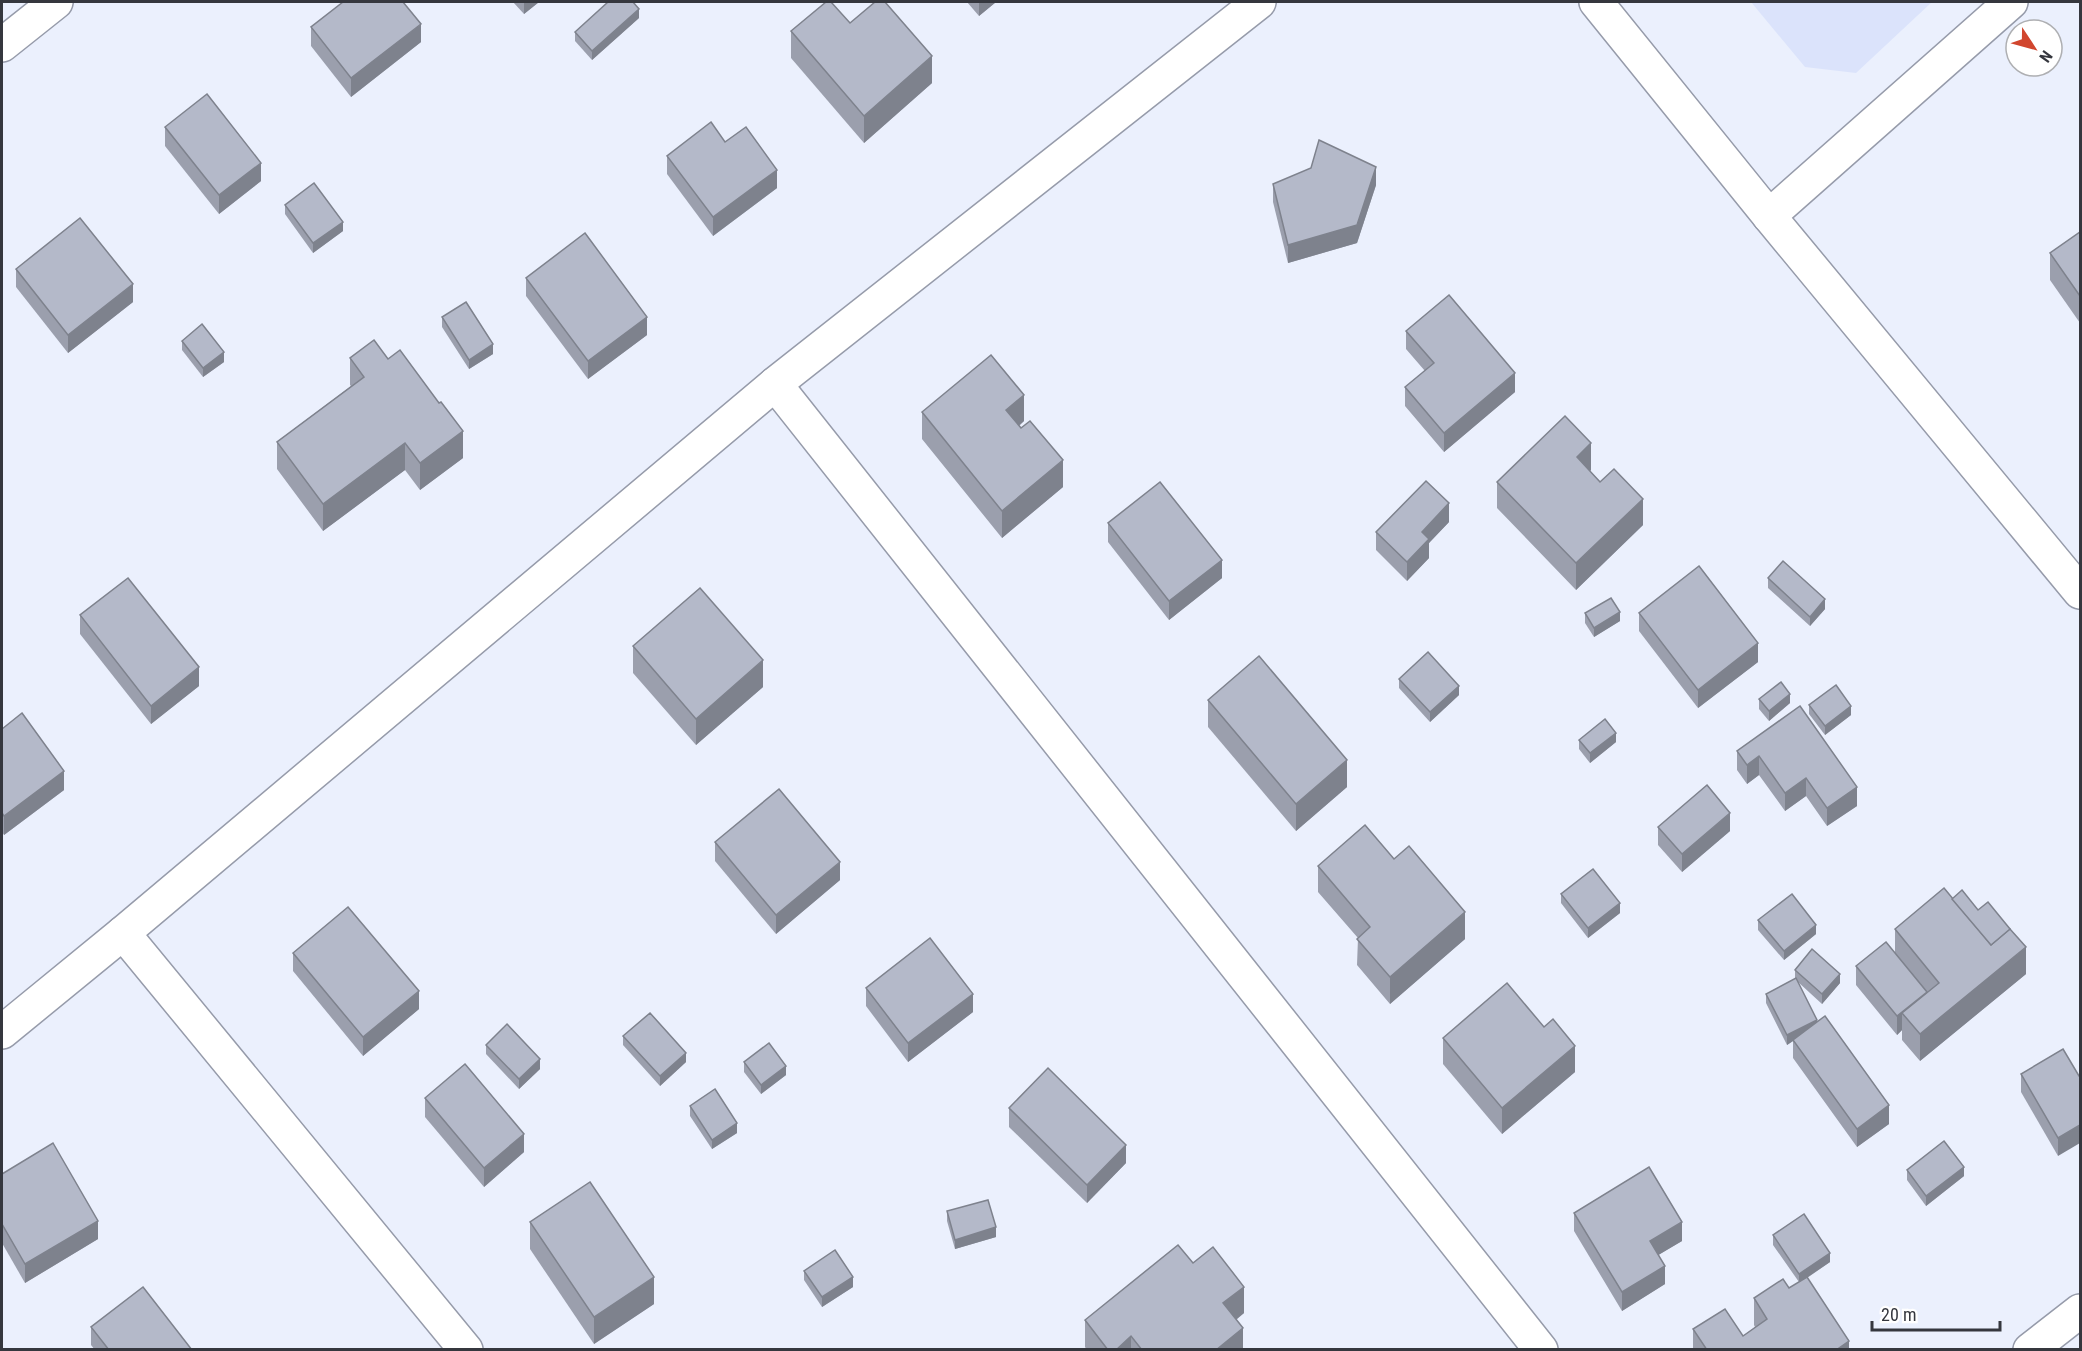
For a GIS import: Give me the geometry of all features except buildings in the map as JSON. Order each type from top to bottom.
[{"type":"street","points":[[2,45],[56,2]]},
{"type":"street","points":[[2,1032],[123,933],[775,384],[1259,2]]},
{"type":"street","points":[[1596,2],[1769,216],[2080,592]]},
{"type":"street","points":[[1769,216],[2011,2]]},
{"type":"street","points":[[775,384],[1541,1350]]},
{"type":"street","points":[[123,933],[466,1350]]},
{"type":"street","points":[[2030,1350],[2080,1311]]},
{"type":"shaded area","points":[[1751,2],[1932,2],[1856,73],[1805,67]]}]
